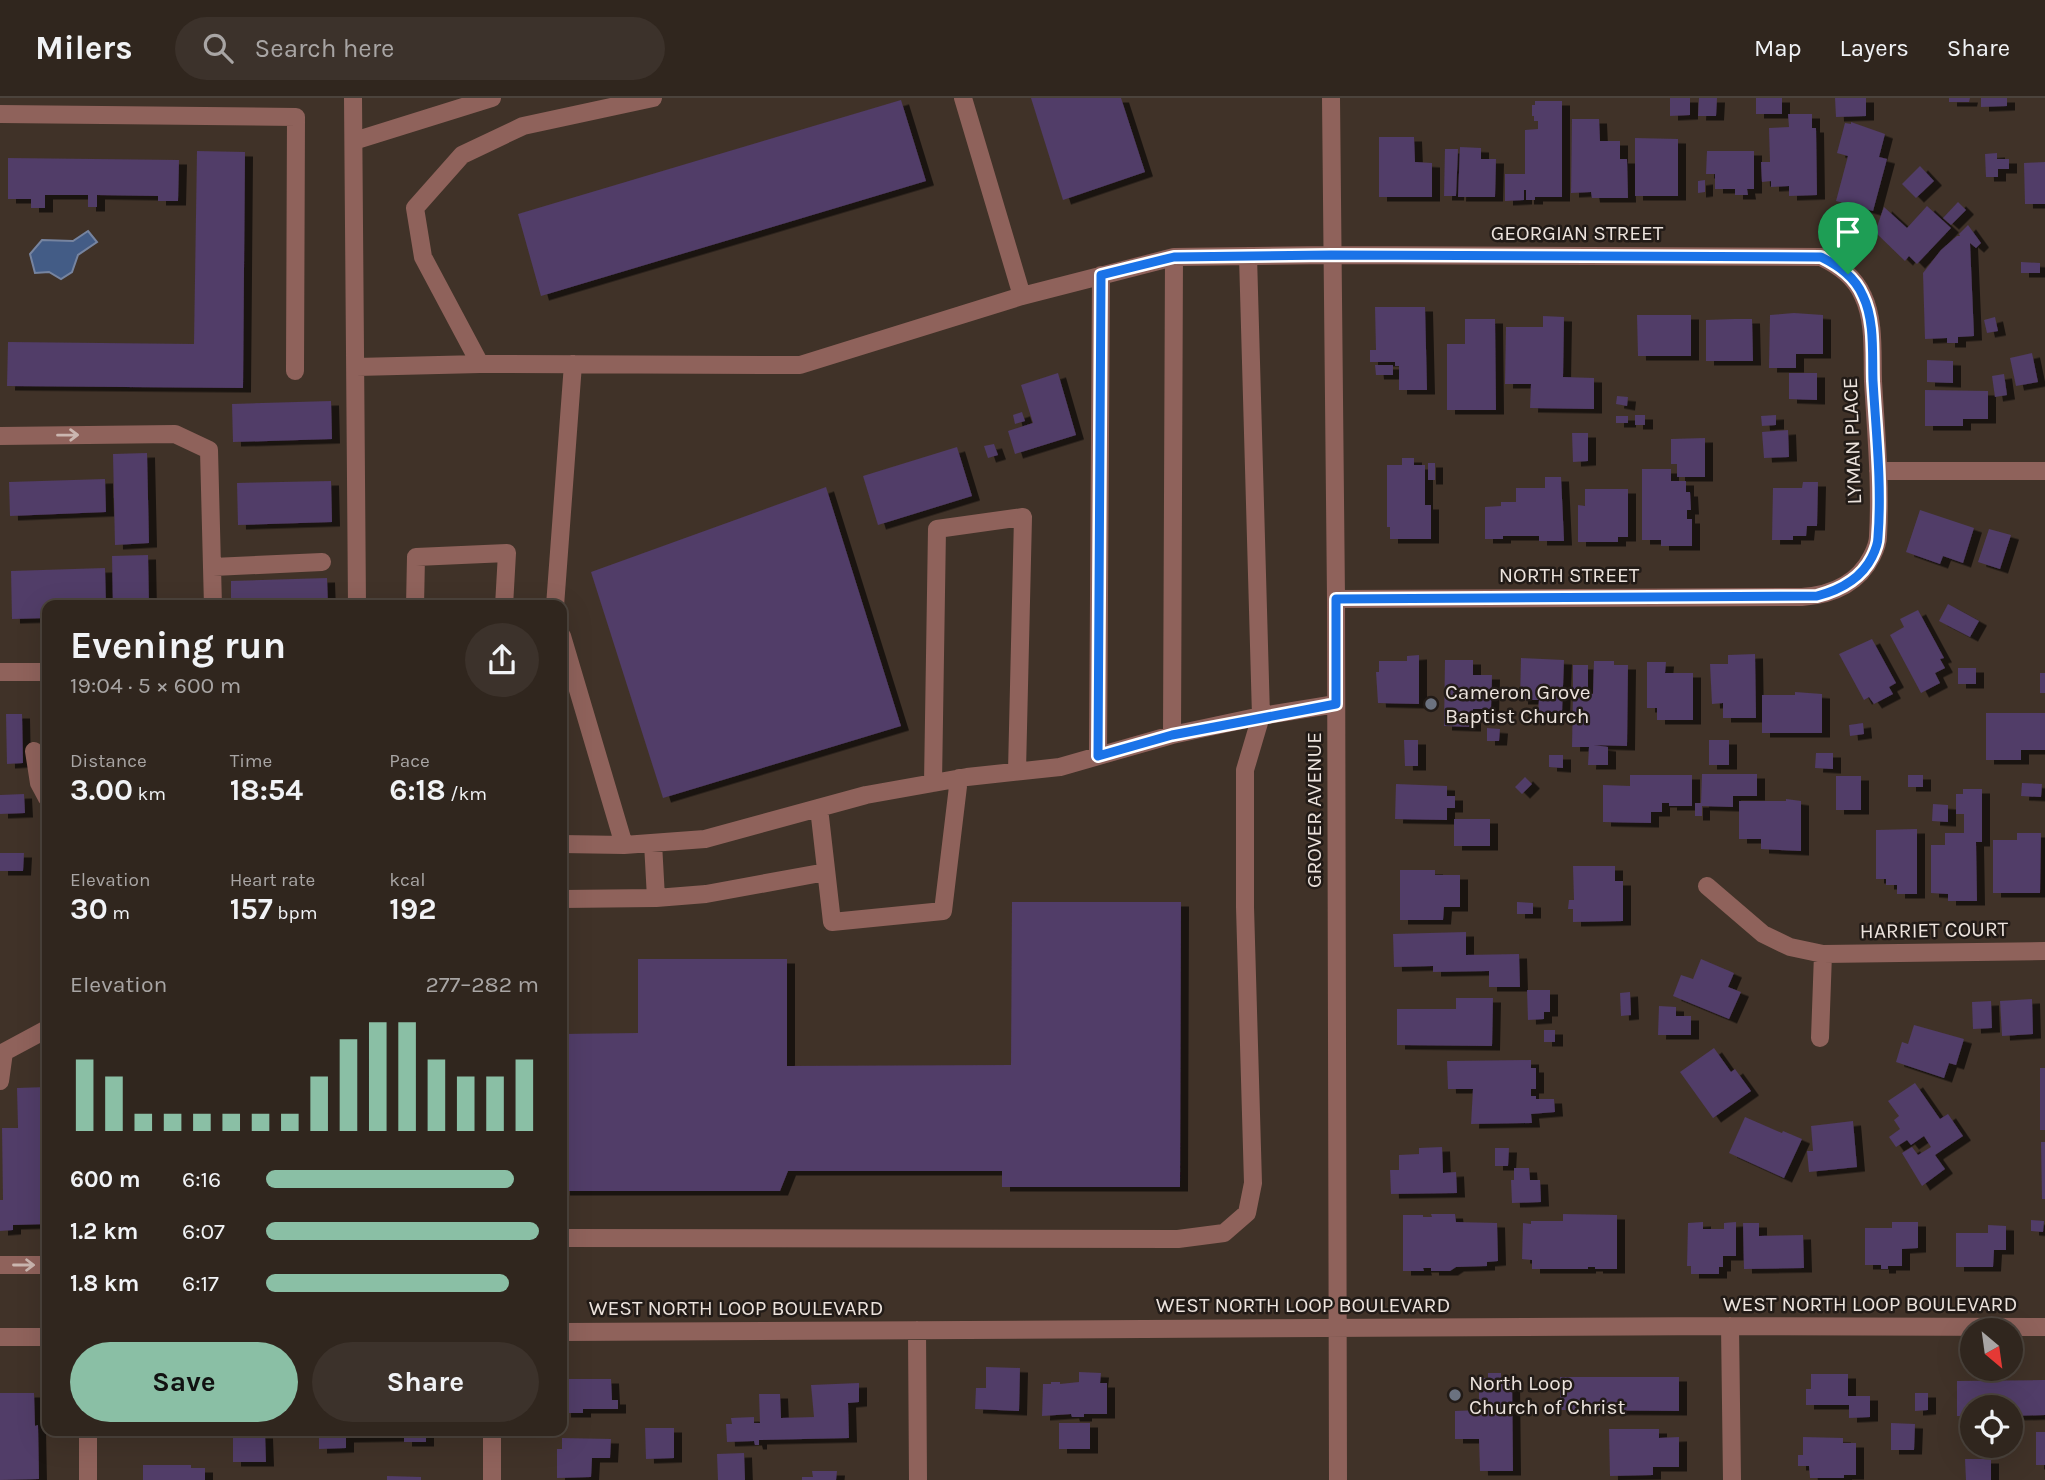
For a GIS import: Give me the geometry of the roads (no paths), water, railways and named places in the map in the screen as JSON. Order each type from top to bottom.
[{"type":"street","points":[[353,98],[357,600]]},
{"type":"street","points":[[354,141],[492,98]]},
{"type":"street","points":[[481,364],[422,257],[415,208],[462,155],[523,126],[653,98]]},
{"type":"street","points":[[964,98],[1022,296]]},
{"type":"street","name":"GROVER AVENUE","points":[[1331,98],[1336,599],[1338,1480]]},
{"type":"street","points":[[0,114],[296,117],[295,371]]},
{"type":"street","points":[[567,1238],[1178,1239],[1224,1233],[1247,1213],[1253,1183],[1245,907],[1245,770],[1261,716],[1248,256]]},
{"type":"street","points":[[1172,735],[1174,257]]},
{"type":"street","name":"GEORGIAN STREET","points":[[356,367],[481,364],[800,365],[1022,296],[1174,257],[1821,257]]},
{"type":"street","name":"LYMAN PLACE","points":[[1802,597],[1836,591],[1862,572],[1872,557],[1878,540],[1878,471],[1868,312],[1864,297],[1848,274],[1821,257]]},
{"type":"street","points":[[1098,756],[1101,275]]},
{"type":"street","points":[[555,600],[573,364]]},
{"type":"street","points":[[0,436],[175,434],[209,450],[213,600]]},
{"type":"street","points":[[1878,471],[2045,471]]},
{"type":"street","points":[[933,783],[937,529],[1023,516],[1017,771]]},
{"type":"street","points":[[415,600],[416,557],[507,553],[504,600]]},
{"type":"street","points":[[213,567],[322,562]]},
{"type":"street","name":"NORTH STREET","points":[[1336,599],[1802,597]]},
{"type":"street","points":[[567,653],[624,845]]},
{"type":"street","points":[[0,672],[42,672]]},
{"type":"street","points":[[567,844],[624,845],[705,839],[866,795],[959,778],[1060,766],[1172,735],[1261,716],[1336,704]]},
{"type":"street","points":[[34,751],[42,789]]},
{"type":"street","points":[[819,808],[832,922],[943,911],[959,778]]},
{"type":"street","points":[[653,843],[656,898]]},
{"type":"street","points":[[567,899],[656,898],[706,894],[827,872]]},
{"type":"street","name":"HARRIET COURT","points":[[1707,886],[1763,934],[1790,947],[1823,954],[2045,951]]},
{"type":"street","points":[[1820,1038],[1823,954]]},
{"type":"street","points":[[0,1081],[4,1052],[42,1032]]},
{"type":"street","points":[[0,1265],[42,1265]]},
{"type":"street","points":[[1730,1326],[1732,1480]]},
{"type":"street","name":"WEST NORTH LOOP BOULEVARD","points":[[567,1332],[2045,1327]]},
{"type":"street","points":[[917,1330],[918,1480]]},
{"type":"street","points":[[0,1337],[42,1337]]},
{"type":"street","points":[[88,1480],[89,1436]]},
{"type":"street","points":[[492,1436],[492,1480]]},
{"type":"water","points":[[88,231],[97,242],[78,255],[72,272],[61,279],[49,272],[35,273],[30,254],[42,240],[73,241]]},
{"type":"place","name":"Cameron Grove Baptist Church","points":[[1431,704]]},
{"type":"place","name":"North Loop Church of Christ","points":[[1455,1395]]}]
